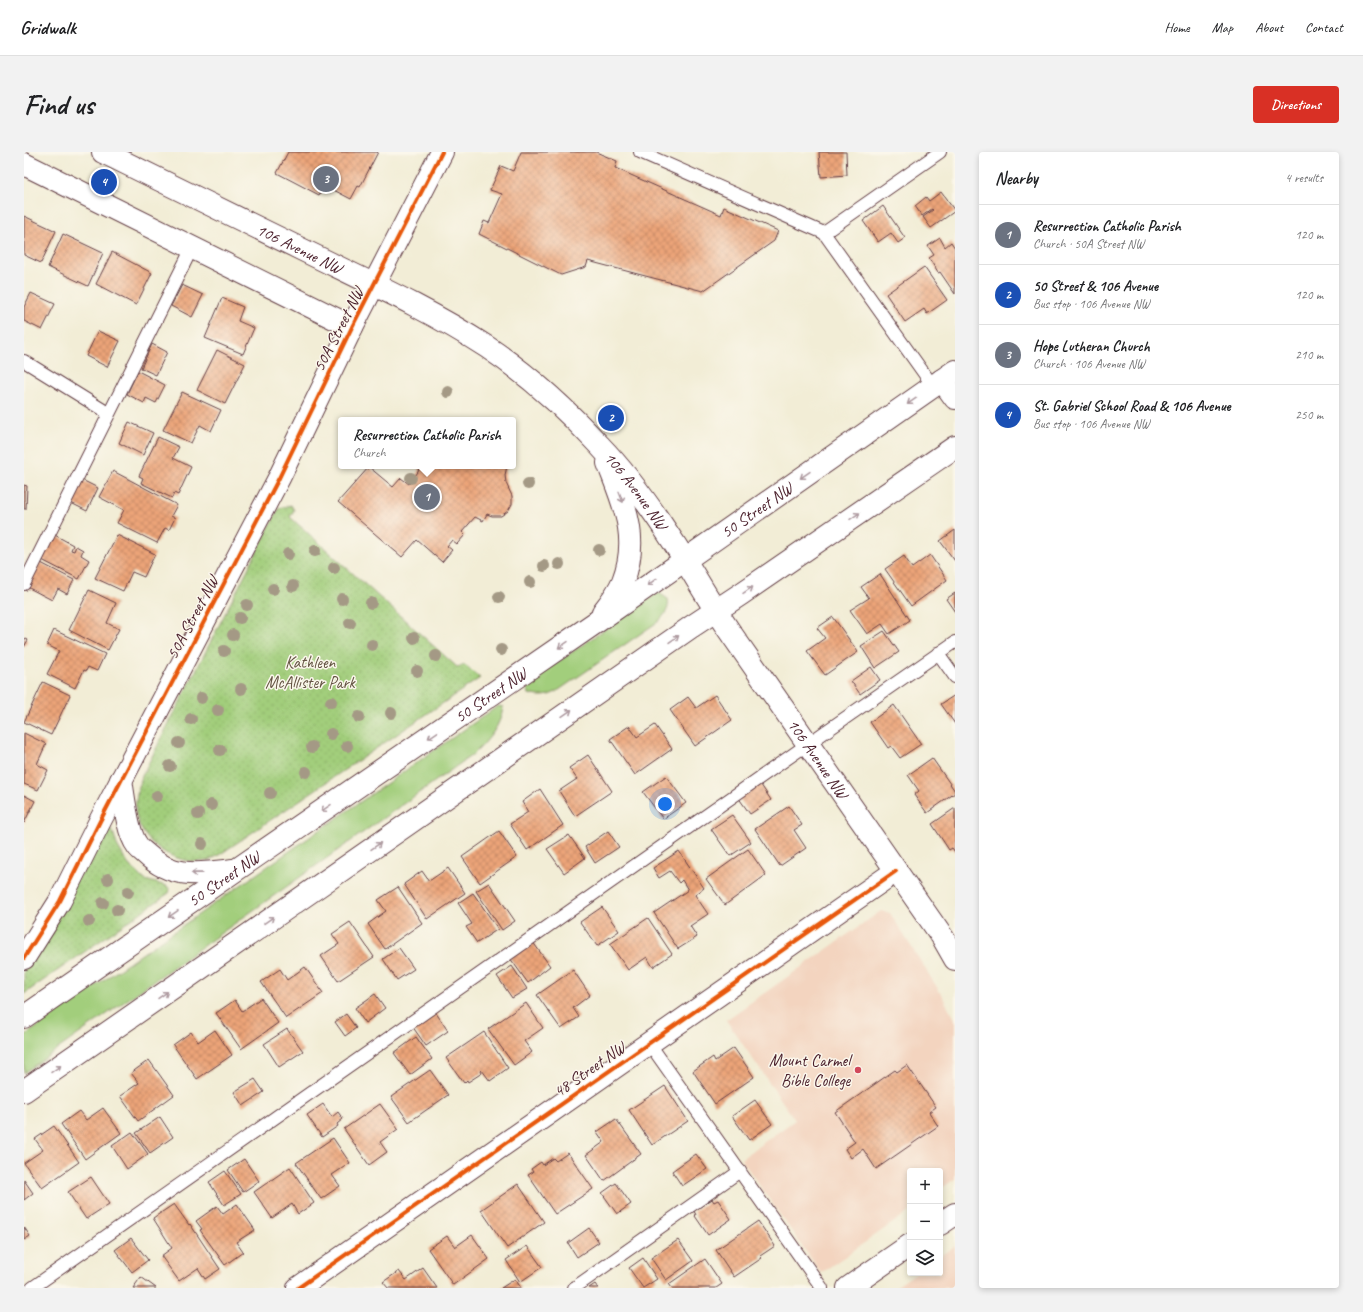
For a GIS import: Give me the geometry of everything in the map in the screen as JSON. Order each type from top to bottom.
[{"type":"street","name":"106 Avenue NW","points":[[102,152],[375,285],[450,324],[516,368],[552,397],[602,447],[631,482],[674,542],[715,611],[943,938],[955,959]]},
{"type":"street","name":"50A Street NW","points":[[24,958],[60,901],[121,780],[279,478],[352,327],[375,285],[442,152]]},
{"type":"street","points":[[24,164],[352,327]]},
{"type":"street","points":[[943,379],[955,398]]},
{"type":"street","name":"50 Street NW","points":[[24,1017],[595,623],[943,379]]},
{"type":"street","points":[[595,623],[615,596],[622,582],[630,559],[631,548],[624,506],[602,447]]},
{"type":"street","points":[[24,1091],[645,658],[955,447]]},
{"type":"street","points":[[121,780],[132,833],[137,846],[150,858],[168,869],[197,874],[236,870]]},
{"type":"street","name":"48 Street NW","points":[[298,1288],[896,871]]},
{"type":"street","points":[[943,1222],[955,1214]]},
{"type":"street","points":[[848,1288],[907,1247]]},
{"type":"lane","points":[[640,152],[824,233],[943,379]]},
{"type":"lane","points":[[824,233],[940,152]]},
{"type":"lane","points":[[24,584],[108,413],[192,248]]},
{"type":"lane","points":[[24,360],[108,413]]},
{"type":"lane","points":[[32,1288],[807,744],[955,642]]},
{"type":"lane","points":[[938,653],[955,677]]},
{"type":"lane","points":[[649,1043],[822,1288]]},
{"type":"lane","points":[[574,1288],[740,1172]]},
{"type":"shaded area","name":"Mount Carmel Bible College","points":[[881,911],[890,913],[955,1019],[955,1179],[943,1187],[943,1168],[907,1168],[907,1213],[821,1273],[741,1159],[795,1120],[726,1020]]},
{"type":"shaded area","points":[[955,1246],[955,1288],[894,1288],[912,1276],[943,1276],[943,1254]]},
{"type":"green space","name":"Kathleen McAllister Park","points":[[291,505],[294,510],[290,517],[457,667],[465,665],[480,678],[216,857],[206,861],[195,861],[174,857],[155,846],[141,829],[137,819],[136,803],[142,776],[279,508]]},
{"type":"green space","points":[[659,593],[668,599],[668,606],[659,621],[556,692],[543,696],[529,694],[527,687],[529,682]]},
{"type":"green space","points":[[498,706],[503,707],[500,720],[489,738],[475,753],[24,1073],[24,1036]]},
{"type":"green space","points":[[106,830],[111,830],[117,845],[128,864],[145,880],[167,886],[170,890],[169,893],[24,994],[24,969]]},
{"type":"building","points":[[288,152],[378,152],[360,187],[358,186],[351,199],[324,185],[319,195],[277,173]]},
{"type":"building","points":[[521,152],[596,152],[617,161],[615,168],[721,215],[724,207],[778,231],[774,241],[703,291],[588,261],[586,267],[561,275],[479,234],[484,221],[489,223],[502,194],[490,190],[501,166],[513,171]]},
{"type":"building","points":[[819,152],[846,152],[847,175],[821,177]]},
{"type":"building","points":[[941,192],[955,211],[931,228],[923,217],[933,210],[932,209],[922,216],[915,206],[926,197],[929,201]]},
{"type":"building","points":[[883,206],[905,238],[898,243],[891,233],[878,242],[863,221]]},
{"type":"building","points":[[24,216],[56,231],[41,263],[24,255]]},
{"type":"building","points":[[63,234],[103,253],[88,286],[48,267]]},
{"type":"building","points":[[940,238],[945,247],[951,242],[955,248],[955,294],[940,272],[938,273],[929,258],[934,255],[928,246]]},
{"type":"building","points":[[112,252],[152,273],[136,305],[96,284]]},
{"type":"building","points":[[924,267],[947,300],[927,314],[924,309],[905,322],[886,294]]},
{"type":"building","points":[[182,285],[203,295],[192,317],[171,306]]},
{"type":"building","points":[[31,293],[55,304],[42,330],[24,321],[24,307]]},
{"type":"building","points":[[222,298],[243,307],[238,321],[254,328],[243,354],[205,338]]},
{"type":"building","points":[[98,331],[120,341],[107,367],[86,356]]},
{"type":"building","points":[[152,344],[167,352],[156,375],[141,368]]},
{"type":"building","points":[[217,350],[245,364],[225,404],[197,390]]},
{"type":"building","points":[[138,371],[165,385],[156,403],[146,398],[144,403],[127,394]]},
{"type":"building","points":[[182,392],[221,410],[211,431],[200,425],[191,443],[163,430]]},
{"type":"building","points":[[129,422],[153,433],[143,455],[119,443]]},
{"type":"building","points":[[158,437],[179,447],[173,458],[191,467],[178,495],[174,493],[172,498],[141,483],[143,478],[139,476]]},
{"type":"building","points":[[367,469],[371,469],[393,487],[401,478],[409,484],[419,469],[506,469],[506,483],[512,496],[512,504],[508,511],[501,516],[492,516],[487,514],[483,521],[475,517],[462,532],[465,535],[457,544],[452,540],[447,546],[452,550],[442,562],[417,540],[402,557],[338,502]]},
{"type":"building","points":[[113,471],[177,505],[171,516],[175,518],[169,530],[165,528],[157,543],[117,523],[124,510],[99,497]]},
{"type":"building","points":[[82,480],[98,488],[87,511],[71,503]]},
{"type":"building","points":[[24,485],[27,486],[26,509],[24,509]]},
{"type":"building","points":[[955,530],[955,561],[940,541]]},
{"type":"building","points":[[53,534],[73,545],[71,550],[74,551],[76,546],[83,550],[81,555],[89,560],[79,579],[40,559]]},
{"type":"building","points":[[117,535],[155,554],[144,577],[132,572],[123,591],[95,578]]},
{"type":"building","points":[[930,555],[947,580],[911,606],[885,569],[904,556],[912,568]]},
{"type":"building","points":[[39,562],[74,580],[67,594],[58,589],[52,600],[27,587]]},
{"type":"building","points":[[880,574],[910,620],[889,634],[882,624],[867,634],[850,610],[869,598],[861,587]]},
{"type":"building","points":[[89,590],[116,603],[107,623],[119,629],[108,650],[69,630]]},
{"type":"building","points":[[955,593],[955,612],[946,599]]},
{"type":"building","points":[[833,617],[858,652],[825,675],[807,651],[825,638],[817,628]]},
{"type":"building","points":[[54,630],[105,654],[97,671],[88,667],[86,671],[84,670],[75,688],[47,674],[59,651],[47,645]]},
{"type":"building","points":[[884,631],[899,652],[875,668],[861,646]]},
{"type":"building","points":[[24,638],[28,640],[24,647]]},
{"type":"building","points":[[871,667],[880,680],[860,694],[851,681]]},
{"type":"building","points":[[43,682],[70,695],[51,735],[24,722]]},
{"type":"building","points":[[715,695],[732,720],[695,746],[670,710],[688,697],[696,708]]},
{"type":"building","points":[[955,695],[955,724],[941,704]]},
{"type":"building","points":[[894,705],[921,744],[900,758],[891,746],[888,748],[870,722]]},
{"type":"building","points":[[655,725],[672,749],[635,775],[610,739],[629,726],[637,737]]},
{"type":"building","points":[[24,733],[46,744],[37,764],[48,770],[38,790],[24,784]]},
{"type":"building","points":[[588,755],[612,791],[575,816],[559,791],[577,779],[569,768]]},
{"type":"building","points":[[932,758],[955,793],[927,813],[914,795],[919,791],[908,775]]},
{"type":"building","points":[[666,776],[686,803],[663,819],[643,792]]},
{"type":"building","points":[[759,782],[771,800],[750,814],[738,797]]},
{"type":"building","points":[[540,789],[563,825],[527,850],[510,824],[528,812],[522,802]]},
{"type":"building","points":[[24,795],[35,801],[24,823]]},
{"type":"building","points":[[789,806],[802,825],[794,830],[806,848],[780,866],[755,829]]},
{"type":"building","points":[[955,808],[955,852],[952,848],[949,850],[932,824]]},
{"type":"building","points":[[732,815],[751,842],[730,856],[711,829]]},
{"type":"building","points":[[499,831],[517,857],[480,883],[462,857]]},
{"type":"building","points":[[608,831],[619,847],[595,863],[585,847]]},
{"type":"building","points":[[569,835],[585,858],[564,873],[547,849]]},
{"type":"building","points":[[748,849],[766,875],[725,905],[706,879]]},
{"type":"building","points":[[679,851],[704,888],[695,895],[708,914],[690,926],[697,937],[678,949],[654,913],[688,890],[682,880],[679,883],[670,871],[659,878],[653,868]]},
{"type":"building","points":[[448,868],[465,893],[427,919],[404,884],[422,871],[429,881]]},
{"type":"building","points":[[489,883],[515,921],[502,930],[476,891]]},
{"type":"building","points":[[398,887],[422,923],[385,949],[368,924],[386,911],[378,900]]},
{"type":"building","points":[[473,893],[498,929],[477,943],[466,927],[472,924],[458,903]]},
{"type":"building","points":[[602,907],[619,931],[597,946],[580,922]]},
{"type":"building","points":[[648,918],[672,954],[653,967],[647,957],[628,970],[610,944]]},
{"type":"building","points":[[350,922],[374,957],[338,981],[321,956],[339,944],[332,934]]},
{"type":"building","points":[[530,938],[550,966],[528,983],[507,954]]},
{"type":"building","points":[[399,948],[414,969],[397,980],[383,959]]},
{"type":"building","points":[[512,966],[527,989],[512,998],[497,976]]},
{"type":"building","points":[[305,967],[323,993],[286,1018],[261,982],[280,969],[287,980]]},
{"type":"building","points":[[573,970],[590,995],[573,1008],[579,1017],[561,1029],[537,995]]},
{"type":"building","points":[[375,994],[385,1008],[365,1023],[355,1008]]},
{"type":"building","points":[[261,998],[278,1023],[241,1049],[216,1013],[235,1000],[242,1011]]},
{"type":"building","points":[[526,1003],[543,1028],[524,1041],[532,1052],[514,1065],[488,1029]]},
{"type":"building","points":[[432,1007],[448,1031],[426,1046],[410,1023]]},
{"type":"building","points":[[346,1014],[356,1028],[345,1036],[335,1022]]},
{"type":"building","points":[[287,1029],[303,1051],[279,1067],[264,1044]]},
{"type":"building","points":[[215,1030],[232,1055],[197,1079],[173,1045],[191,1032],[198,1042]]},
{"type":"building","points":[[484,1032],[508,1068],[490,1081],[482,1070],[482,1073],[464,1083],[446,1058]]},
{"type":"building","points":[[416,1037],[432,1059],[410,1075],[394,1053]]},
{"type":"building","points":[[734,1048],[754,1077],[715,1104],[693,1071],[713,1057],[715,1061]]},
{"type":"building","points":[[149,1060],[174,1095],[138,1121],[120,1096],[139,1083],[131,1073]]},
{"type":"building","points":[[907,1065],[936,1107],[929,1112],[938,1126],[876,1169],[863,1149],[851,1158],[845,1149],[855,1142],[835,1112],[895,1070],[897,1072]]},
{"type":"building","points":[[430,1070],[448,1095],[409,1122],[391,1097]]},
{"type":"building","points":[[255,1079],[264,1092],[243,1106],[234,1092]]},
{"type":"building","points":[[665,1086],[688,1121],[652,1145],[629,1110]]},
{"type":"building","points":[[755,1100],[772,1124],[749,1140],[732,1116]]},
{"type":"building","points":[[323,1104],[332,1117],[338,1112],[343,1119],[337,1124],[338,1126],[322,1137],[307,1115]]},
{"type":"building","points":[[380,1104],[398,1129],[380,1142],[387,1152],[369,1165],[344,1129]]},
{"type":"building","points":[[103,1108],[121,1133],[85,1159],[61,1124],[79,1111],[86,1120]]},
{"type":"building","points":[[160,1117],[173,1137],[150,1153],[136,1133]]},
{"type":"building","points":[[616,1119],[641,1154],[604,1181],[586,1155],[604,1142],[597,1132]]},
{"type":"building","points":[[54,1126],[79,1162],[42,1188],[24,1163],[43,1150],[35,1139]]},
{"type":"building","points":[[132,1132],[148,1154],[127,1169],[112,1146]]},
{"type":"building","points":[[333,1138],[350,1163],[332,1175],[340,1186],[321,1199],[296,1163]]},
{"type":"building","points":[[568,1153],[593,1189],[555,1214],[528,1175],[533,1172],[531,1169],[541,1162],[543,1165],[553,1158],[556,1161]]},
{"type":"building","points":[[696,1154],[707,1169],[682,1186],[672,1171]]},
{"type":"building","points":[[244,1159],[259,1181],[243,1192],[228,1170]]},
{"type":"building","points":[[290,1167],[314,1203],[298,1214],[292,1204],[272,1218],[254,1192]]},
{"type":"building","points":[[225,1171],[241,1194],[224,1205],[209,1182]]},
{"type":"building","points":[[91,1177],[109,1204],[86,1219],[68,1192]]},
{"type":"building","points":[[24,1180],[33,1193],[24,1200]]},
{"type":"building","points":[[616,1183],[631,1204],[617,1214],[602,1193]]},
{"type":"building","points":[[518,1184],[544,1222],[507,1248],[481,1210]]},
{"type":"building","points":[[712,1199],[714,1202],[718,1200],[731,1219],[708,1235],[695,1216],[694,1211]]},
{"type":"building","points":[[174,1204],[189,1225],[190,1224],[220,1269],[205,1279],[198,1268],[179,1281],[161,1256],[172,1248],[153,1218]]},
{"type":"building","points":[[237,1204],[255,1230],[236,1242],[243,1252],[225,1265],[200,1230],[202,1229],[196,1221],[217,1206],[223,1214]]},
{"type":"building","points":[[758,1221],[775,1246],[760,1256],[762,1258],[734,1277],[716,1250]]},
{"type":"building","points":[[24,1227],[30,1236],[24,1240]]},
{"type":"building","points":[[589,1228],[599,1242],[577,1257],[568,1243]]},
{"type":"building","points":[[472,1235],[489,1259],[453,1285],[428,1249],[447,1236],[455,1247]]},
{"type":"building","points":[[131,1238],[148,1260],[132,1272],[115,1250]]},
{"type":"building","points":[[678,1240],[693,1261],[666,1280],[651,1258]]},
{"type":"building","points":[[527,1246],[542,1267],[520,1282],[506,1260]]},
{"type":"building","points":[[643,1258],[657,1279],[643,1288],[629,1268]]},
{"type":"building","points":[[705,1259],[722,1284],[716,1288],[672,1288],[669,1284]]},
{"type":"building","points":[[423,1268],[437,1288],[388,1288],[383,1282],[399,1271],[406,1280]]},
{"type":"building","points":[[141,1277],[156,1288],[133,1288]]},
{"type":"building","points":[[515,1279],[521,1288],[501,1288]]},
{"type":"building","points":[[595,1284],[598,1288],[589,1288]]},
{"type":"cycle path","points":[[24,958],[60,901],[100,821],[279,478],[352,327],[442,152]]},
{"type":"cycle path","points":[[298,1288],[896,871]]},
{"type":"place","name":"Hope Lutheran Church","points":[[326,179]]},
{"type":"place","name":"St. Gabriel School Road & 106 Avenue","points":[[104,182]]},
{"type":"place","name":"50 Street & 106 Avenue","points":[[611,418]]},
{"type":"place","name":"Resurrection Catholic Parish","points":[[427,497]]},
{"type":"place","name":"Mount Carmel Bible College","points":[[858,1070]]}]
